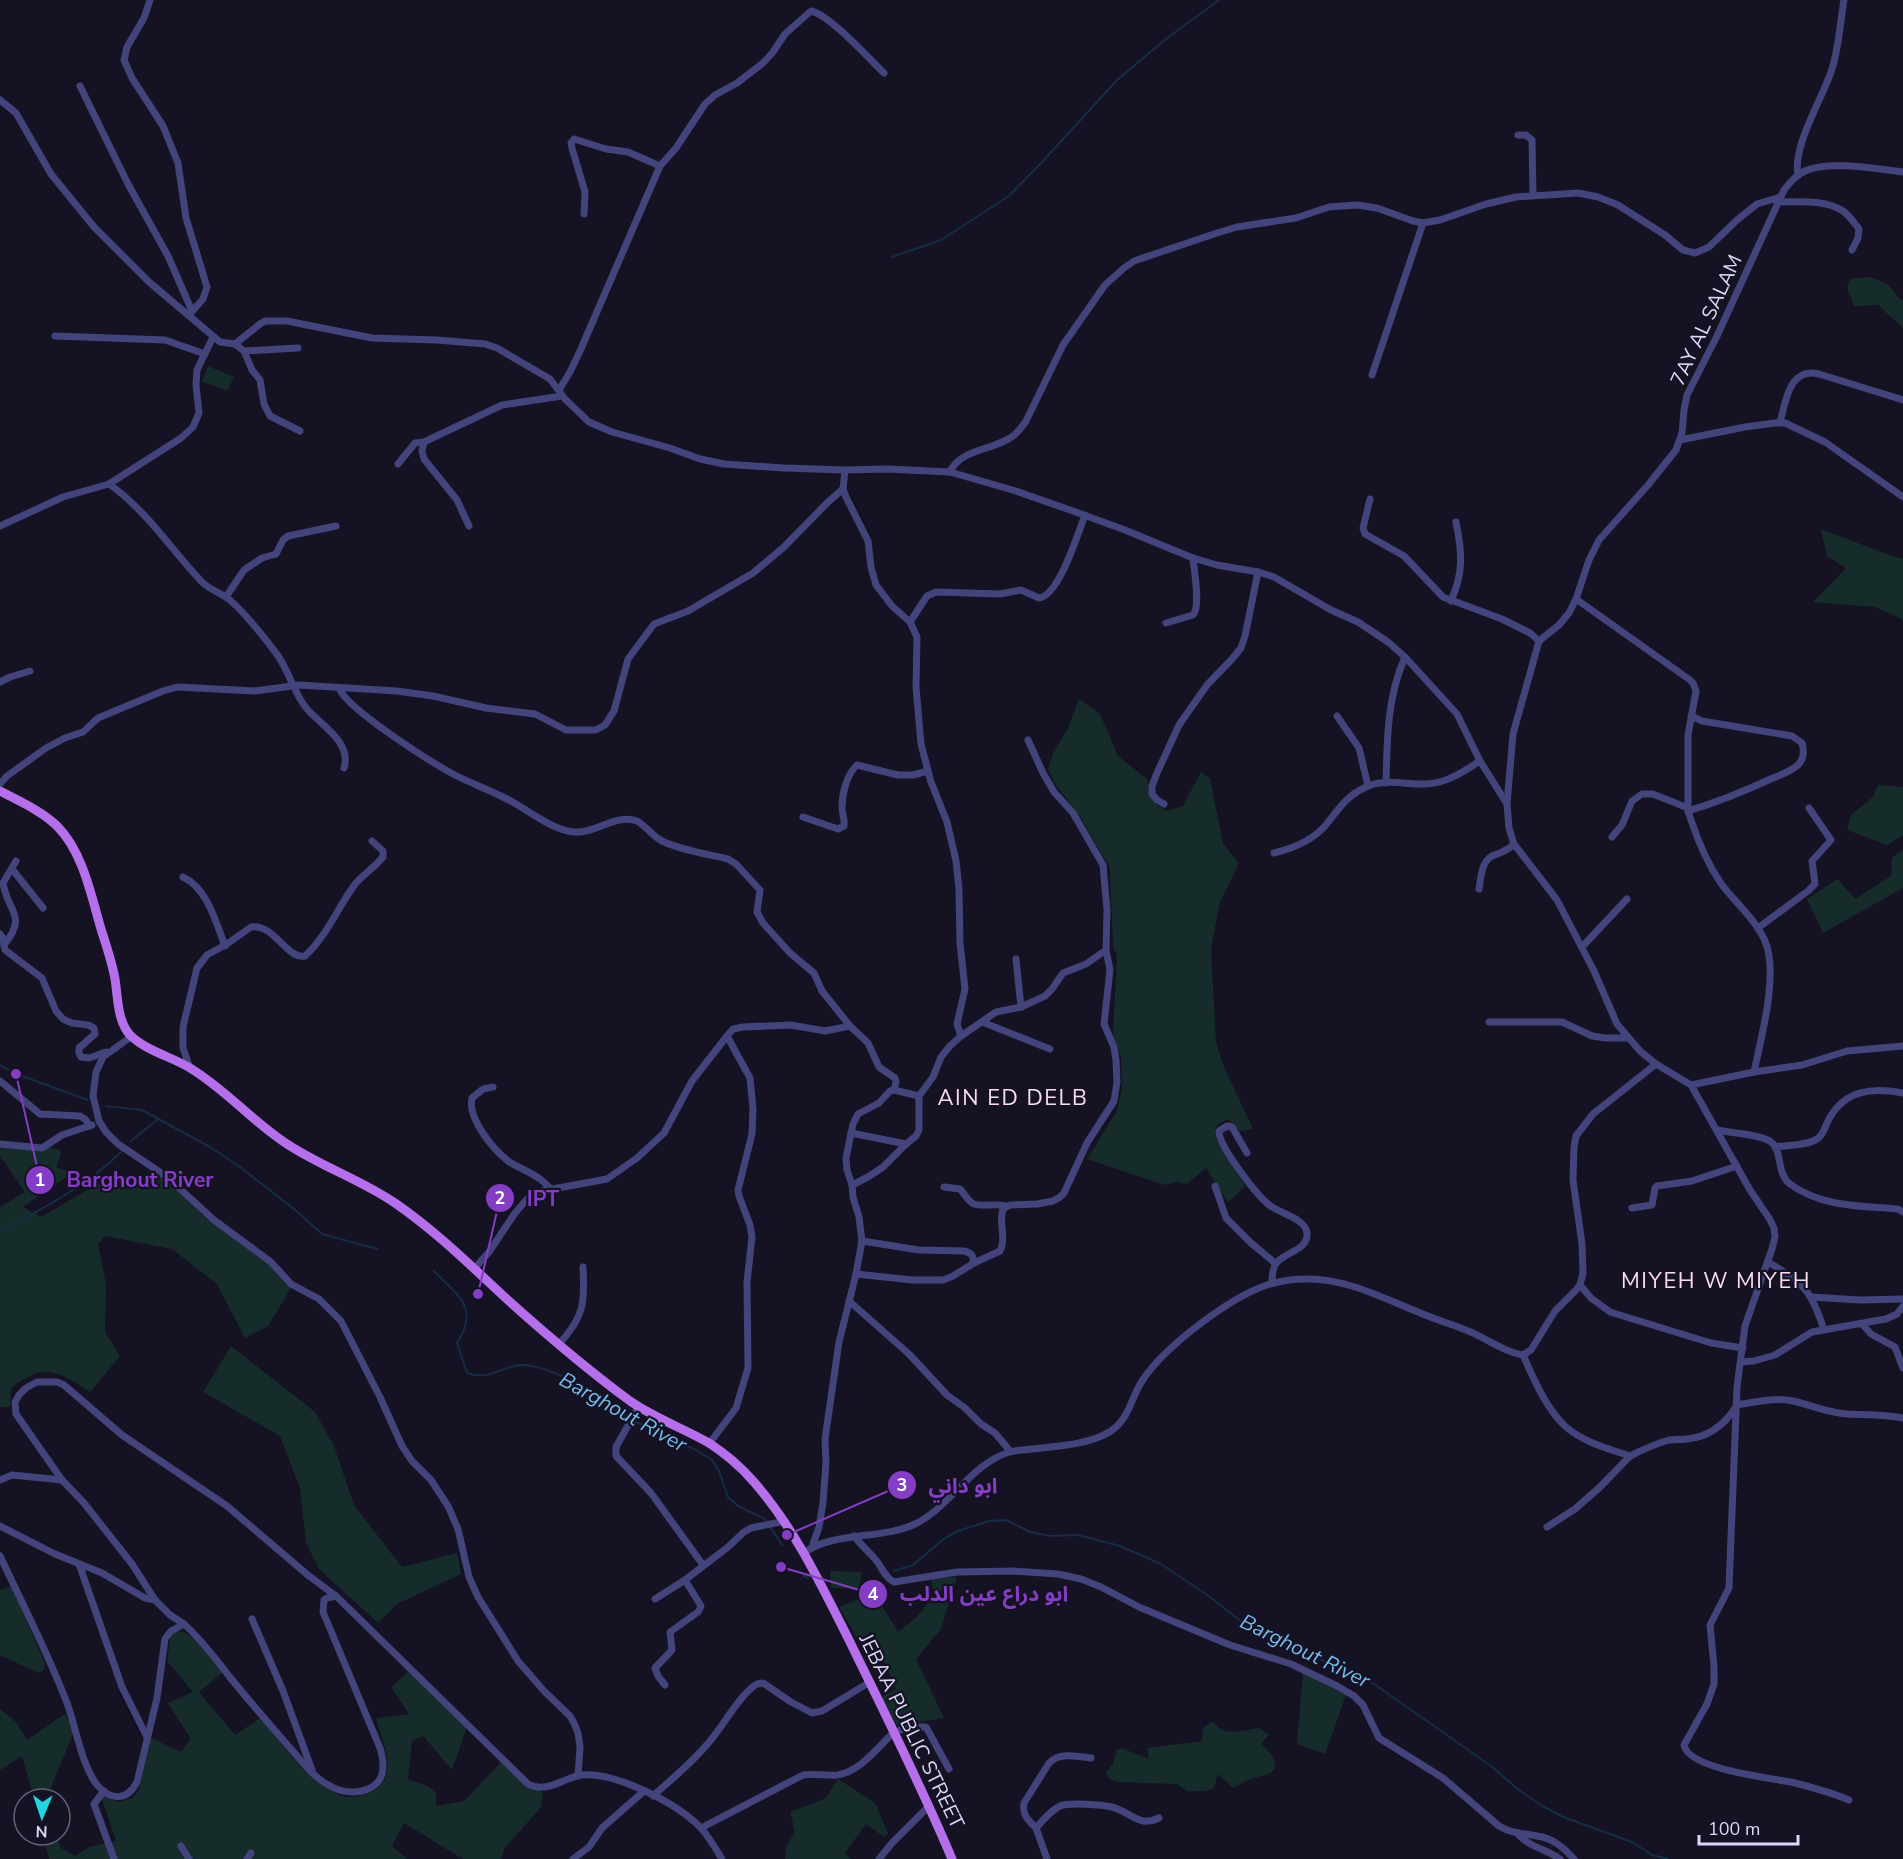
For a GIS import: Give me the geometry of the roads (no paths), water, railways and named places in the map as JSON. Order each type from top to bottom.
[{"type":"main road","points":[[0,791],[51,820],[62,832],[75,854],[93,901],[109,954],[123,1023],[132,1036]]},
{"type":"main road","name":"JEBAA PUBLIC STREET","points":[[132,1036],[190,1068],[215,1085],[276,1137],[295,1150],[344,1174],[398,1205],[460,1254],[474,1269],[586,1367],[639,1406],[709,1444],[734,1461],[755,1483],[781,1522],[808,1550],[952,1859]]},
{"type":"street","points":[[150,0],[144,18],[127,47],[124,60],[163,126],[175,153],[186,218],[207,287],[203,299],[190,313]]},
{"type":"street","points":[[1844,0],[1835,60],[1799,152],[1796,166],[1798,175],[1813,168],[1828,166],[1903,172]]},
{"type":"street","points":[[561,393],[660,166],[669,158],[705,104],[763,63],[785,34],[809,12],[818,13],[884,73]]},
{"type":"street","points":[[80,86],[128,184],[168,256],[190,313]]},
{"type":"street","points":[[0,100],[16,113],[51,174],[80,212],[149,282],[190,313],[213,337],[220,342],[235,344],[244,351],[252,370],[260,381],[264,404],[270,416],[300,431]]},
{"type":"street","points":[[1518,135],[1526,135],[1532,140],[1533,195]]},
{"type":"street","points":[[584,214],[585,192],[572,148],[571,143],[574,139],[606,149],[628,152],[660,166]]},
{"type":"street","name":"7AY AL SALAM","points":[[1539,641],[1563,622],[1576,599],[1595,546],[1670,459],[1680,440],[1687,395],[1779,200],[1788,184],[1798,175]]},
{"type":"street","points":[[950,472],[952,466],[959,460],[1011,438],[1021,428],[1063,345],[1105,285],[1124,267],[1134,261],[1227,230],[1296,218],[1329,207],[1357,205],[1377,207],[1423,223],[1440,220],[1498,201],[1533,195],[1578,193],[1609,200],[1690,253],[1700,252],[1709,247],[1762,201],[1826,204],[1844,212],[1859,229],[1858,238],[1852,250]]},
{"type":"street","points":[[1372,375],[1423,223]]},
{"type":"street","points":[[235,344],[265,321],[276,320],[372,338],[485,344],[497,348],[550,379],[582,416],[598,427],[670,447],[700,459],[724,464],[950,472],[1016,491],[1085,515],[1193,558],[1274,577],[1331,610],[1358,622],[1388,642],[1405,657],[1457,714],[1480,761],[1507,804]]},
{"type":"street","points":[[55,336],[165,340],[205,354]]},
{"type":"street","points":[[0,526],[63,497],[109,484],[164,450],[193,427],[199,413],[196,370],[213,337]]},
{"type":"street","points":[[244,351],[298,348]]},
{"type":"street","points":[[1780,422],[1793,383],[1808,372],[1903,400]]},
{"type":"street","points":[[398,464],[415,443],[424,442],[502,405],[561,393]]},
{"type":"street","points":[[1680,440],[1780,422],[1825,442],[1903,497]]},
{"type":"street","points":[[424,442],[423,459],[457,500],[469,525]]},
{"type":"street","points":[[845,470],[843,489],[868,541],[876,585],[892,606],[910,622],[917,637],[917,706],[921,744],[928,771],[947,822],[957,869],[960,943],[965,989],[957,1024],[961,1036]]},
{"type":"street","points":[[109,484],[133,503],[206,586],[237,606],[282,662],[307,709],[329,728],[337,739],[345,758],[344,768]]},
{"type":"street","points":[[0,784],[7,776],[46,748],[83,732],[98,718],[163,691],[189,687],[255,691],[293,685],[404,691],[486,708],[530,713],[543,717],[566,730],[601,729],[614,711],[628,659],[654,624],[700,605],[753,573],[784,547],[843,489]]},
{"type":"street","points":[[1370,499],[1363,528],[1365,534],[1404,556],[1443,597],[1513,624],[1539,641],[1513,734],[1507,804],[1509,828],[1514,844],[1530,868],[1553,893],[1582,946],[1617,1024],[1628,1038],[1656,1064],[1691,1085],[1774,1228],[1775,1238],[1768,1262],[1745,1326],[1737,1387],[1729,1588],[1710,1625],[1714,1684],[1707,1704],[1684,1747],[1692,1756],[1709,1764],[1753,1776],[1811,1787],[1849,1800]]},
{"type":"street","points":[[910,622],[927,596],[936,592],[1000,594],[1021,590],[1043,598],[1062,573],[1085,515]]},
{"type":"street","points":[[1451,601],[1457,587],[1462,560],[1456,522]]},
{"type":"street","points":[[226,597],[244,570],[262,558],[276,554],[286,537],[336,526]]},
{"type":"street","points":[[1166,622],[1196,612],[1193,558]]},
{"type":"street","points":[[1164,804],[1152,795],[1152,786],[1157,772],[1179,725],[1207,685],[1241,648],[1258,572]]},
{"type":"street","points":[[1576,599],[1694,683],[1696,696],[1689,726],[1687,753],[1688,810],[1694,830],[1720,881],[1758,928],[1768,950],[1767,1012],[1754,1072]]},
{"type":"street","points":[[1386,783],[1388,732],[1393,691],[1405,657]]},
{"type":"street","points":[[0,682],[10,676],[30,671]]},
{"type":"street","points":[[339,688],[342,696],[365,715],[436,764],[506,798],[556,826],[576,832],[616,821],[636,821],[666,843],[733,861],[760,890],[757,912],[763,923],[790,952],[814,973],[822,991],[850,1026],[868,1043],[879,1067],[895,1078],[894,1090]]},
{"type":"street","points":[[1337,716],[1359,747],[1368,786]]},
{"type":"street","points":[[1612,837],[1622,825],[1632,801],[1642,794],[1653,794],[1688,810],[1732,797],[1792,769],[1800,762],[1803,752],[1800,740],[1792,736],[1702,722],[1691,716]]},
{"type":"street","points":[[1689,726],[1702,722]]},
{"type":"street","points":[[944,1186],[960,1188],[975,1204],[1006,1206],[1053,1201],[1064,1193],[1088,1143],[1114,1101],[1117,1082],[1116,1060],[1114,1047],[1104,1024],[1110,970],[1106,950],[1107,910],[1103,866],[1073,813],[1054,792],[1029,740]]},
{"type":"street","points":[[1274,853],[1309,840],[1328,823],[1345,800],[1368,786],[1386,783],[1434,783],[1451,778],[1480,761]]},
{"type":"street","points":[[804,817],[838,829],[844,826],[842,804],[852,771],[857,765],[905,776],[928,771]]},
{"type":"street","points":[[1758,928],[1815,884],[1812,861],[1831,840],[1809,808]]},
{"type":"street","points":[[190,1068],[183,1048],[183,1027],[198,965],[205,957],[251,927],[258,926],[265,929],[297,956],[305,956],[326,931],[358,880],[375,867],[383,857],[383,851],[372,841]]},
{"type":"street","points":[[1479,888],[1481,874],[1487,860],[1504,853],[1514,844]]},
{"type":"street","points":[[4,945],[15,929],[16,919],[2,879],[16,861]]},
{"type":"street","points":[[12,869],[44,908]]},
{"type":"street","points":[[183,877],[192,882],[200,891],[210,908],[225,946]]},
{"type":"street","points":[[1582,946],[1627,899]]},
{"type":"street","points":[[0,934],[5,950],[42,978],[60,1016],[69,1023],[94,1028],[95,1034],[79,1048],[81,1057],[90,1058],[132,1036]]},
{"type":"street","points":[[852,1185],[883,1167],[916,1136],[919,1130],[919,1096],[933,1077],[945,1052],[961,1036],[996,1012],[1021,1007],[1049,993],[1063,972],[1086,964],[1106,950]]},
{"type":"street","points":[[1016,959],[1021,1007]]},
{"type":"street","points":[[982,1022],[1050,1049]]},
{"type":"street","points":[[1489,1022],[1562,1022],[1592,1036],[1628,1038]]},
{"type":"street","points":[[474,1269],[489,1252],[524,1202],[536,1193],[607,1179],[637,1158],[664,1133],[692,1081],[733,1029],[791,1025],[825,1031],[850,1026]]},
{"type":"street","points":[[709,1444],[736,1408],[747,1368],[747,1282],[752,1237],[738,1190],[754,1124],[750,1078],[727,1036]]},
{"type":"street","points":[[1691,1085],[1802,1065],[1846,1051],[1903,1046]]},
{"type":"street","points":[[111,1049],[101,1060],[94,1080],[93,1096],[99,1121],[106,1132],[118,1144],[167,1177],[214,1220],[271,1262],[291,1284],[327,1305],[341,1321],[402,1446],[412,1461],[436,1486],[448,1506],[458,1529],[469,1577],[478,1597],[518,1661],[570,1716],[578,1733],[580,1747],[578,1776]]},
{"type":"street","points":[[1523,1355],[1531,1350],[1556,1311],[1580,1285],[1583,1273],[1582,1244],[1573,1180],[1576,1136],[1593,1114],[1656,1064]]},
{"type":"street","points":[[0,1081],[40,1114],[80,1116],[86,1119],[90,1126]]},
{"type":"street","points":[[493,1087],[483,1089],[472,1098],[471,1106],[476,1120],[490,1143],[506,1160],[539,1178],[551,1189]]},
{"type":"street","points":[[808,1550],[819,1527],[823,1503],[825,1439],[830,1398],[839,1342],[862,1241],[846,1158],[853,1124],[858,1114],[879,1103],[886,1093],[894,1090],[919,1096]]},
{"type":"street","points":[[1775,1147],[1812,1142],[1820,1138],[1838,1105],[1858,1093],[1870,1090],[1903,1093]]},
{"type":"street","points":[[0,1144],[42,1148],[66,1133],[99,1121]]},
{"type":"street","points":[[1247,1153],[1232,1127],[1227,1126],[1220,1131],[1219,1137],[1262,1199],[1270,1207],[1296,1219],[1306,1229],[1307,1234],[1305,1242],[1299,1248],[1275,1263],[1272,1283]]},
{"type":"street","points":[[1717,1130],[1763,1138],[1771,1142],[1775,1147],[1783,1176],[1805,1194],[1828,1202],[1898,1209],[1903,1212]]},
{"type":"street","points":[[851,1133],[906,1144]]},
{"type":"street","points":[[1632,1208],[1652,1205],[1655,1188],[1658,1186],[1692,1181],[1737,1166]]},
{"type":"street","points":[[1215,1186],[1226,1218],[1275,1263]]},
{"type":"street","points":[[856,1274],[930,1281],[953,1276],[974,1263],[994,1255],[1002,1247],[1001,1213],[1006,1206]]},
{"type":"street","points":[[862,1241],[919,1250],[964,1251],[974,1256],[974,1263]]},
{"type":"street","points":[[1768,1262],[1803,1286],[1811,1297],[1824,1330]]},
{"type":"street","points":[[560,1344],[573,1327],[583,1306],[582,1267]]},
{"type":"street","points":[[808,1550],[854,1536],[894,1531],[912,1526],[948,1499],[973,1475],[997,1457],[1010,1451],[1082,1442],[1109,1432],[1122,1421],[1140,1383],[1156,1362],[1169,1350],[1241,1297],[1272,1283],[1307,1279],[1342,1283],[1473,1333],[1505,1350],[1523,1355],[1549,1405],[1567,1427],[1585,1439],[1630,1456]]},
{"type":"street","points":[[1580,1285],[1591,1298],[1610,1312],[1712,1342],[1743,1348]]},
{"type":"street","points":[[1811,1297],[1860,1300],[1903,1299]]},
{"type":"street","points":[[849,1301],[909,1354],[947,1395],[965,1408],[981,1425],[995,1433],[1010,1451]]},
{"type":"street","points":[[1741,1362],[1775,1355],[1812,1332],[1891,1317],[1903,1306]]},
{"type":"street","points":[[1862,1324],[1870,1334],[1895,1347],[1903,1368]]},
{"type":"street","points":[[336,1596],[324,1600],[323,1612],[382,1753],[381,1778],[372,1787],[353,1792],[330,1786],[314,1775],[198,1637],[154,1600],[132,1564],[101,1523],[62,1480],[15,1412],[15,1402],[19,1395],[37,1382],[57,1382],[70,1389],[122,1435],[227,1506],[336,1596],[528,1784],[537,1788],[546,1787],[578,1776],[606,1776],[623,1781],[678,1810],[701,1828],[722,1859]]},
{"type":"street","points":[[1547,1527],[1575,1509],[1630,1456],[1669,1440],[1695,1438],[1717,1428],[1737,1405],[1792,1400],[1845,1414],[1888,1415],[1903,1418]]},
{"type":"street","points":[[639,1406],[616,1447],[616,1456],[651,1493],[703,1565]]},
{"type":"street","points":[[0,1480],[12,1475],[62,1480]]},
{"type":"street","points":[[655,1599],[685,1580],[744,1532],[761,1525],[781,1522]]},
{"type":"street","points":[[0,1526],[36,1545],[102,1573],[145,1598],[154,1600]]},
{"type":"street","points":[[854,1536],[887,1577],[894,1582],[957,1572],[1014,1571],[1058,1574],[1081,1579],[1101,1587],[1230,1645],[1300,1667],[1354,1696],[1364,1705],[1373,1729],[1379,1737],[1443,1778],[1499,1826],[1508,1832],[1539,1836],[1550,1840],[1563,1847],[1574,1859]]},
{"type":"street","points":[[0,1556],[68,1704],[89,1770],[98,1786],[111,1795],[121,1797],[128,1794],[139,1777],[157,1698],[165,1639],[171,1631],[184,1624]]},
{"type":"street","points":[[79,1564],[122,1687],[147,1737]]},
{"type":"street","points":[[665,1685],[655,1668],[671,1652],[670,1632],[698,1612],[701,1606],[685,1580]]},
{"type":"street","points":[[252,1619],[283,1691],[314,1775]]},
{"type":"street","points":[[652,1796],[710,1742],[746,1694],[757,1684],[763,1683],[812,1713],[832,1706],[870,1682]]},
{"type":"street","points":[[139,1721],[151,1723]]},
{"type":"street","points":[[701,1828],[803,1775],[846,1773],[859,1765],[894,1732],[907,1727],[926,1727],[949,1769]]},
{"type":"street","points":[[1047,1859],[1036,1828],[1025,1816],[1024,1803],[1053,1758],[1064,1755],[1090,1758]]},
{"type":"street","points":[[104,1791],[94,1804],[114,1859]]},
{"type":"street","points":[[573,1859],[589,1847],[602,1828],[644,1791]]},
{"type":"street","points":[[1036,1828],[1056,1809],[1064,1805],[1112,1807],[1144,1822],[1160,1818]]},
{"type":"street","points":[[879,1859],[929,1806]]},
{"type":"street","points":[[1518,1834],[1526,1842],[1560,1859]]},
{"type":"street","points":[[181,1846],[189,1859]]},
{"type":"waterway","points":[[892,257],[941,240],[1009,196],[1117,80],[1166,39],[1219,0]]},
{"type":"waterway","name":"Barghout River","points":[[0,1065],[16,1074],[88,1100]]},
{"type":"waterway","name":"Barghout River","points":[[106,1106],[142,1110],[210,1147],[240,1167],[322,1234],[377,1249]]},
{"type":"waterway","points":[[131,1141],[158,1119]]},
{"type":"waterway","points":[[0,1232],[79,1186],[122,1151]]},
{"type":"waterway","name":"Barghout River","points":[[434,1271],[458,1295],[466,1311],[464,1331],[457,1343],[467,1373],[490,1374],[518,1365],[541,1368],[580,1386],[629,1418]]},
{"type":"waterway","name":"Barghout River","points":[[634,1421],[712,1460],[719,1471],[728,1497],[738,1506],[765,1519],[782,1545]]},
{"type":"waterway","name":"Barghout River","points":[[894,1571],[913,1565],[945,1538],[958,1531],[989,1521],[1006,1520],[1030,1532],[1050,1536],[1078,1535],[1120,1546],[1161,1564],[1206,1594],[1246,1625],[1374,1684],[1491,1766],[1520,1791],[1541,1805],[1563,1817],[1632,1842],[1652,1855],[1668,1859]]},
{"type":"waterway","name":"Barghout River","points":[[803,1576],[808,1578]]},
{"type":"place","name":"Barghout River","points":[[16,1074]]},
{"type":"place","name":"IPT","points":[[478,1294]]},
{"type":"place","name":"ابو داني","points":[[787,1535]]},
{"type":"place","name":"ابو دراع عين الدلب","points":[[781,1567]]},
{"type":"district","name":"AIN ED DELB","points":[[1013,1097]]},
{"type":"district","name":"MIYEH W MIYEH","points":[[1716,1280]]}]
